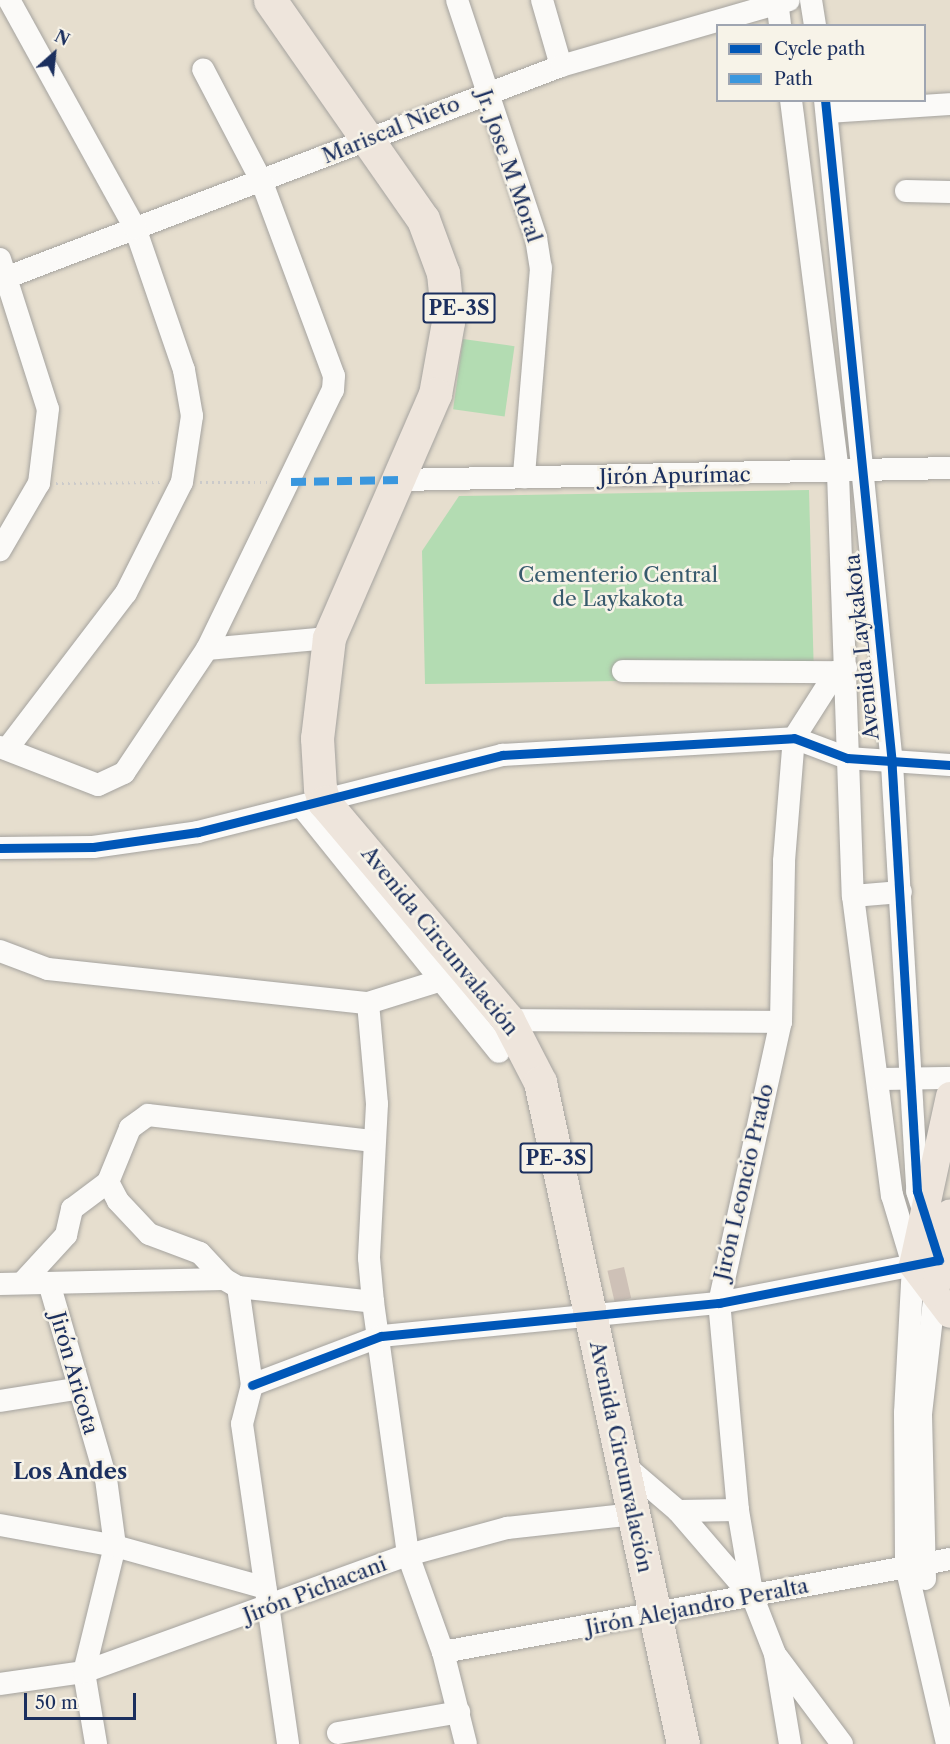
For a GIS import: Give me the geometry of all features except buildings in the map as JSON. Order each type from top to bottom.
[{"type":"highway","name":"PE-3S","points":[[270,0],[434,213],[456,271],[460,329],[453,378],[361,591],[329,638],[317,738],[313,804]]},
{"type":"highway","name":"PE-3S","points":[[285,0],[374,134]]},
{"type":"highway","name":"Avenida Circunvalación","points":[[313,804],[508,1020],[540,1082],[683,1744]]},
{"type":"main road","points":[[935,1287],[938,1216],[950,1096]]},
{"type":"street","points":[[9,0],[135,228],[188,393],[190,446],[182,482],[126,592],[3,748],[79,780],[111,782],[124,773],[207,649],[334,383],[262,183],[203,69]]},
{"type":"street","name":"Jr. Jose M Moral","points":[[457,0],[484,94],[536,238],[541,268],[524,477]]},
{"type":"street","points":[[542,0],[561,66]]},
{"type":"street","points":[[811,0],[815,24]]},
{"type":"street","name":"Mariscal Nieto","points":[[718,24],[781,7]]},
{"type":"street","name":"Mariscal Nieto","points":[[3,272],[262,183],[374,134],[561,66],[716,24]]},
{"type":"street","name":"Avenida Laykakota","points":[[791,102],[838,474],[841,670],[853,896],[892,1195],[935,1287]]},
{"type":"street","points":[[826,106],[950,104]]},
{"type":"street","name":"Avenida Laykakota","points":[[826,106],[892,764],[913,1076],[917,1191],[938,1216]]},
{"type":"street","points":[[906,190],[950,192]]},
{"type":"street","points":[[0,550],[29,504],[47,450],[48,409],[3,272]]},
{"type":"street","name":"Jirón Apurímac","points":[[407,481],[524,477],[862,474],[950,468]]},
{"type":"street","points":[[0,524],[29,504]]},
{"type":"street","points":[[207,649],[329,638]]},
{"type":"street","points":[[623,671],[841,670]]},
{"type":"street","name":"Jirón Leoncio Prado","points":[[790,1744],[775,1654],[753,1598],[738,1510],[718,1303],[781,1022],[784,861],[794,738],[841,670]]},
{"type":"street","points":[[0,848],[105,845],[198,832],[502,755],[794,738],[847,758],[892,764],[950,765]]},
{"type":"street","points":[[313,804],[438,981],[499,1052]]},
{"type":"street","points":[[853,896],[901,892]]},
{"type":"street","points":[[0,951],[48,969],[368,1003],[438,981]]},
{"type":"street","points":[[368,1003],[377,1104],[369,1258],[373,1302],[381,1336],[408,1555],[443,1652],[466,1744]]},
{"type":"street","points":[[508,1020],[781,1022]]},
{"type":"street","points":[[878,1079],[913,1076],[950,1078]]},
{"type":"street","points":[[23,1281],[66,1235],[72,1209],[108,1182],[130,1128],[148,1114],[374,1142]]},
{"type":"street","points":[[108,1182],[118,1201],[149,1234],[200,1253],[231,1283],[252,1385],[242,1424],[288,1744]]},
{"type":"street","points":[[0,1284],[23,1281],[231,1283],[373,1302]]},
{"type":"street","name":"Jirón Aricota","points":[[49,1283],[76,1389],[106,1479],[115,1546],[84,1672],[96,1744]]},
{"type":"street","points":[[252,1385],[381,1336],[591,1319],[718,1303],[935,1287]]},
{"type":"street","points":[[935,1287],[913,1413],[914,1565],[947,1744]]},
{"type":"street","points":[[913,1413],[935,1287]]},
{"type":"street","points":[[0,1401],[76,1389]]},
{"type":"street","points":[[622,1463],[678,1511],[753,1598]]},
{"type":"street","points":[[678,1511],[738,1510]]},
{"type":"street","name":"Jirón Pichacani","points":[[0,1684],[84,1672],[268,1598],[408,1555],[507,1528],[634,1514]]},
{"type":"street","points":[[0,1525],[115,1546],[268,1598]]},
{"type":"street","name":"Jirón Alejandro Peralta","points":[[443,1652],[753,1598],[950,1559]]},
{"type":"street","points":[[914,1565],[950,1685]]},
{"type":"street","points":[[775,1654],[842,1744]]},
{"type":"street","points":[[338,1733],[459,1712]]},
{"type":"green space","points":[[463,339],[514,346],[505,417],[453,409]]},
{"type":"green space","name":"Cementerio Central de Laykakota","points":[[809,490],[814,678],[425,684],[422,551],[459,496]]},
{"type":"marked path","points":[[291,482],[401,480]]},
{"type":"cycle path","points":[[252,1385],[381,1336],[719,1303],[939,1260],[917,1191],[892,764],[825,102]]},
{"type":"cycle path","points":[[0,848],[93,847],[198,832],[502,755],[794,738],[847,758],[950,765]]},
{"type":"district","name":"Los Andes","points":[[70,1472]]}]
